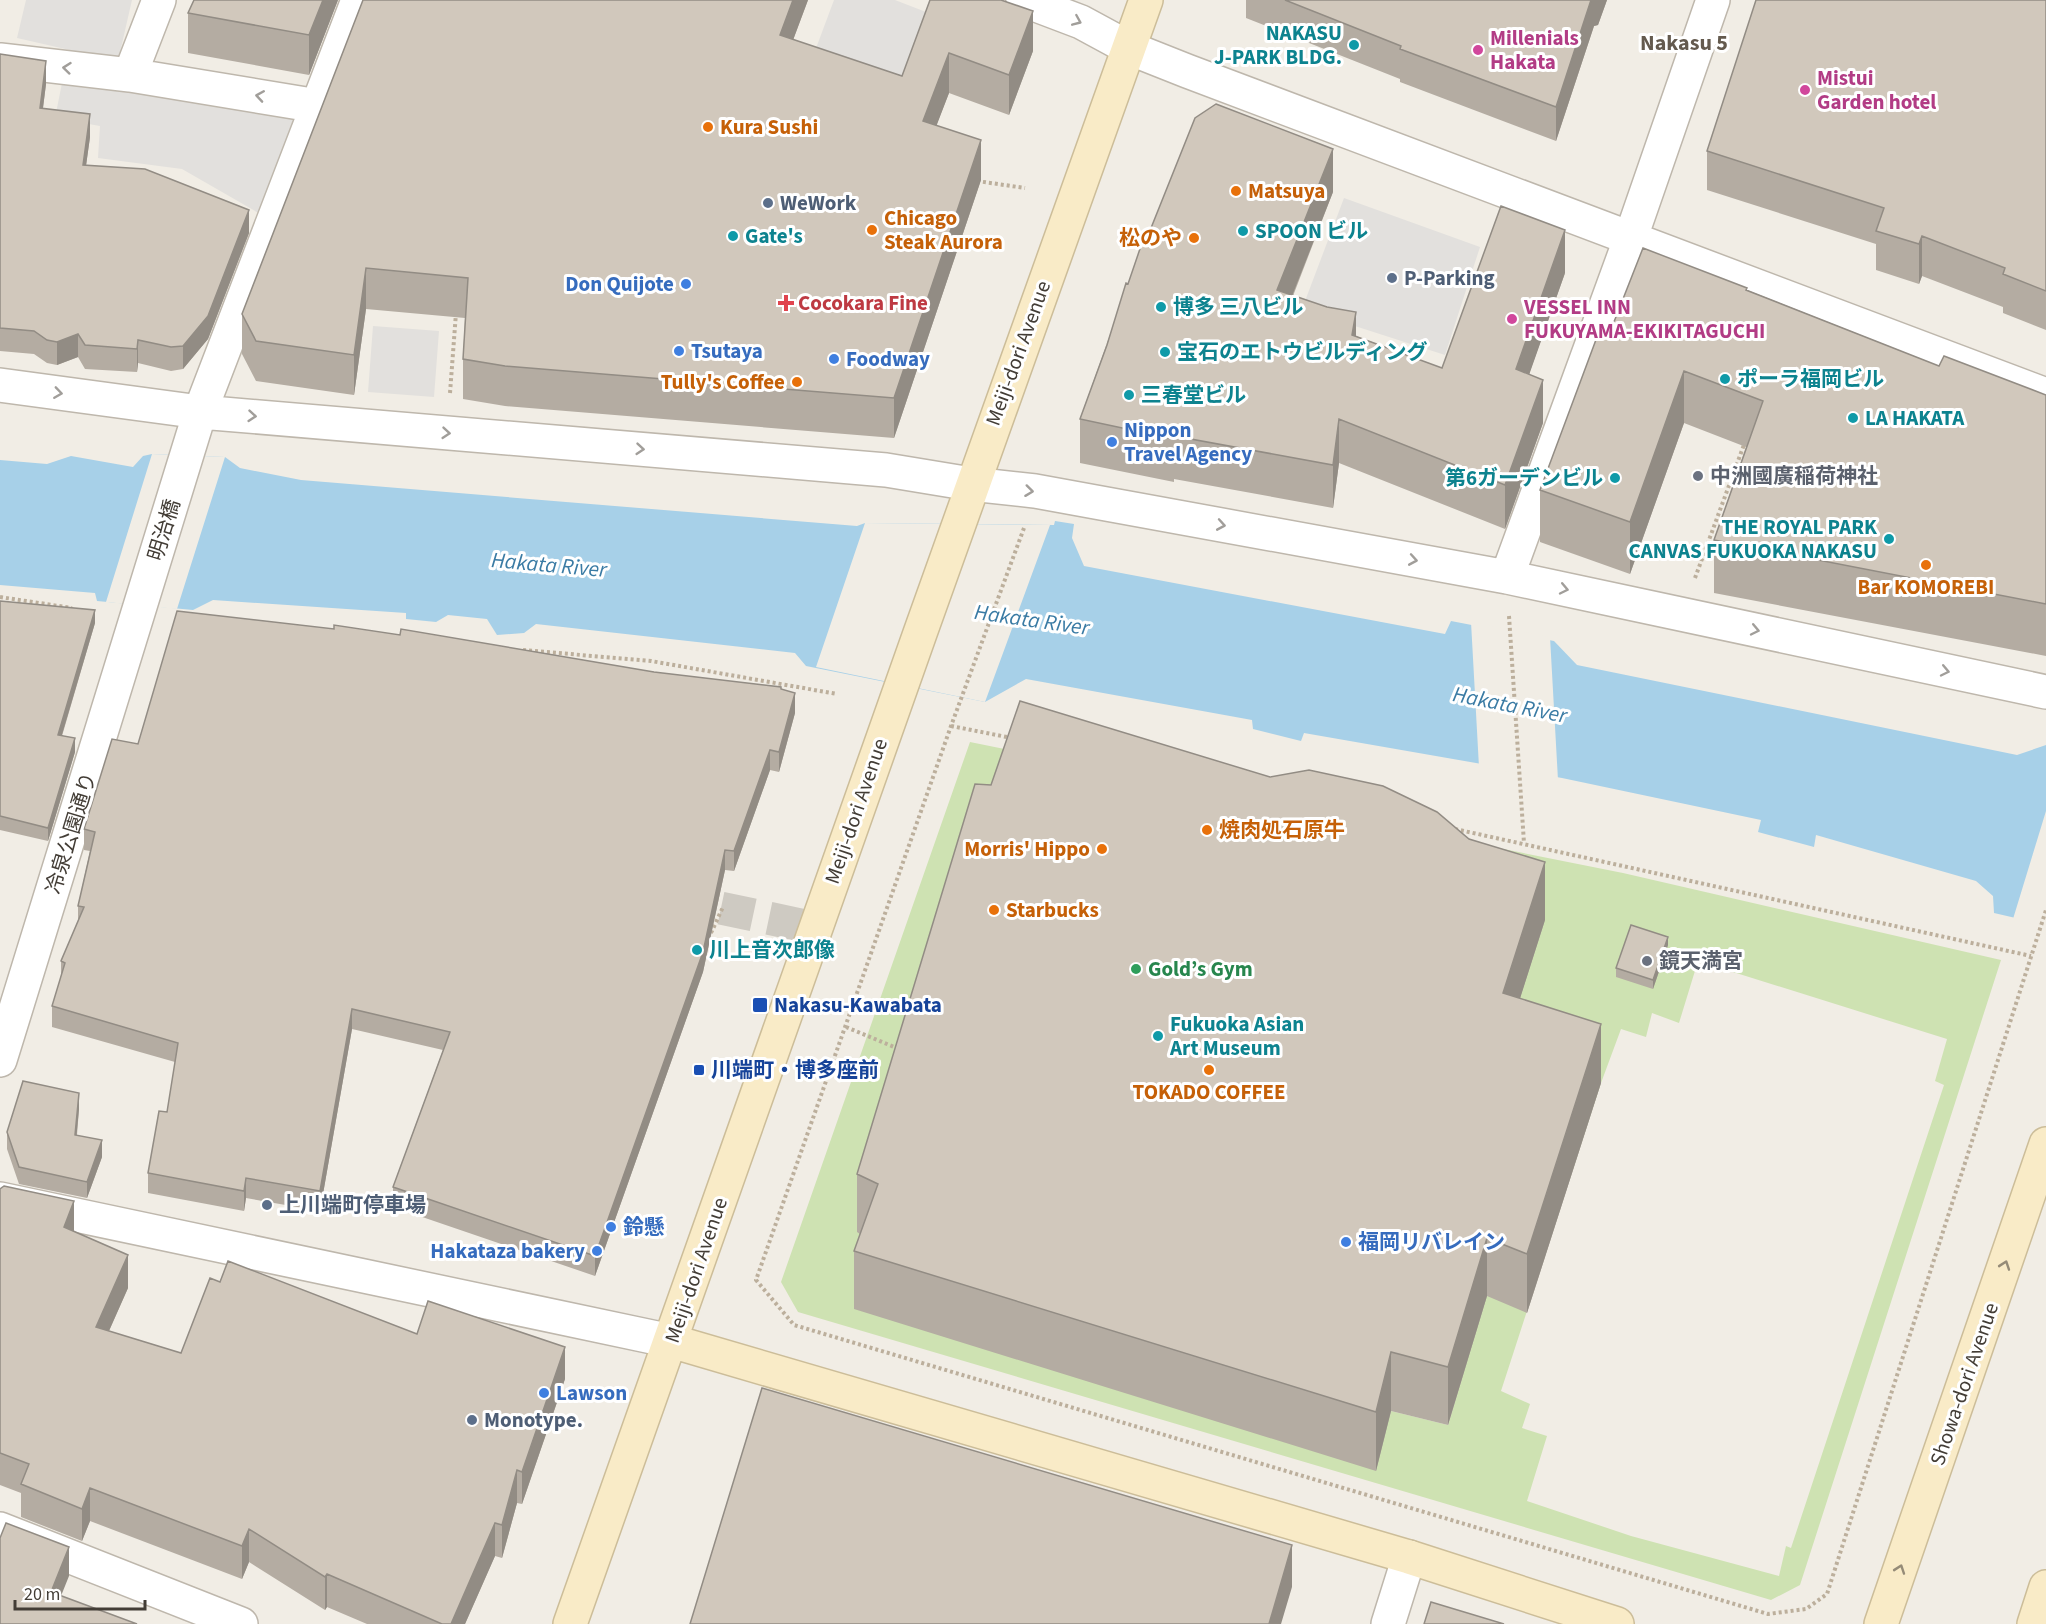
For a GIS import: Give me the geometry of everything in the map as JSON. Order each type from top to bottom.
[{"type":"street","points":[[130,75],[159,0]]},
{"type":"street","points":[[200,412],[358,0]]},
{"type":"street","points":[[1023,0],[1081,22],[1129,48],[2046,395]]},
{"type":"street","name":"Meiji-dori Avenue","points":[[570,1624],[971,484],[1146,0]]},
{"type":"street","points":[[1507,577],[1631,237],[1713,0]]},
{"type":"street","points":[[0,60],[130,75],[318,106]]},
{"type":"street","points":[[0,386],[200,412],[886,470],[971,484],[1035,491],[1507,577],[2046,692]]},
{"type":"street","name":"明治橋","points":[[141,605],[200,412]]},
{"type":"street","name":"冷泉公園通り","points":[[0,1060],[141,605]]},
{"type":"street","name":"Showa-dori Avenue","points":[[1881,1624],[2046,1144]]},
{"type":"street","points":[[0,1199],[671,1341],[1409,1557],[1617,1624]]},
{"type":"street","points":[[0,1529],[241,1624]]},
{"type":"street","points":[[1389,1624],[1409,1557]]},
{"type":"street","points":[[2034,1624],[2046,1587]]},
{"type":"path","points":[[969,180],[1025,188]]},
{"type":"path","points":[[449,403],[457,310]]},
{"type":"path","points":[[1695,578],[1747,438]]},
{"type":"path","points":[[1025,524],[951,726],[756,1280],[794,1325],[1768,1614],[1806,1609],[1827,1594],[2046,910]]},
{"type":"path","points":[[0,597],[76,608]]},
{"type":"path","points":[[1509,614],[1524,843]]},
{"type":"path","points":[[521,650],[651,661],[837,694]]},
{"type":"path","points":[[951,726],[1021,740]]},
{"type":"path","points":[[1454,829],[2031,956]]},
{"type":"path","points":[[711,933],[723,907]]},
{"type":"path","points":[[846,1027],[900,1050]]},
{"type":"green space","points":[[970,742],[1623,873],[2001,960],[1800,1585],[1771,1600],[798,1312],[781,1282]],"holes":[[[1469,897],[1503,1239],[1448,1425],[1391,1411]],[[1698,961],[1947,1039],[1935,1081],[1944,1085],[1791,1548],[1786,1546],[1779,1576],[1631,1536],[1527,1501],[1547,1436],[1522,1428],[1530,1404],[1501,1391],[1601,1083],[1621,1029],[1646,1037],[1652,1013],[1679,1023]]]},
{"type":"shaded area","points":[[26,0],[132,0],[118,61],[17,38]]},
{"type":"shaded area","points":[[834,0],[895,0],[926,12],[893,98],[809,67]]},
{"type":"shaded area","points":[[63,78],[298,117],[262,215],[182,169],[98,158],[100,126],[55,118]]},
{"type":"shaded area","name":"P-Parking","points":[[1344,198],[1480,247],[1445,355],[1302,309]]},
{"type":"shaded area","points":[[373,326],[439,331],[434,397],[368,392]]},
{"type":"water","name":"Hakata River","points":[[152,454],[225,457],[240,468],[301,480],[857,526],[865,523],[1054,525],[1055,521],[1074,524],[1072,538],[1084,566],[1445,634],[1451,621],[1554,641],[1577,665],[2017,755],[2046,745],[2046,925],[1994,913],[1993,896],[1976,881],[1816,835],[1814,847],[1758,832],[1761,820],[1562,778],[1304,733],[1301,741],[1253,729],[1252,720],[1026,679],[985,702],[806,666],[795,653],[536,624],[524,633],[497,635],[487,619],[448,615],[436,622],[406,619],[406,613],[213,600],[193,610],[97,601],[95,593],[0,585],[0,460],[47,464],[71,456],[133,467],[143,456]]},
{"type":"pier","points":[[152,454],[225,457],[177,609],[106,602]]},
{"type":"pier","points":[[865,523],[1050,525],[985,702],[816,667]]},
{"type":"pier","points":[[1471,622],[1550,637],[1558,780],[1479,767]]},
{"type":"pier","points":[[2046,811],[2046,928],[2013,919]]},
{"type":"building","points":[[194,0],[323,0],[309,35],[188,13]]},
{"type":"building","points":[[363,0],[793,0],[780,35],[902,76],[930,0],[1001,0],[1033,11],[1009,75],[949,53],[923,121],[981,140],[894,398],[505,366],[463,359],[468,278],[366,268],[354,355],[256,341],[242,314]]},
{"type":"building","points":[[1285,0],[1591,0],[1556,107],[1400,49],[1401,46]]},
{"type":"building","points":[[1756,0],[2046,0],[2046,291],[2003,274],[2005,268],[1922,236],[1919,244],[1876,231],[1884,208],[1707,151]]},
{"type":"building","points":[[0,54],[46,61],[40,108],[90,114],[83,165],[145,169],[249,210],[208,316],[183,346],[171,347],[138,340],[137,349],[85,345],[78,334],[57,342],[47,340],[34,331],[0,328]]},
{"type":"building","points":[[1216,104],[1333,149],[1277,290],[1327,307],[1356,312],[1352,335],[1442,368],[1501,206],[1565,230],[1516,369],[1543,380],[1505,485],[1339,419],[1333,465],[1174,436],[1174,439],[1080,419],[1107,345],[1126,283],[1128,284],[1144,237],[1147,238],[1195,118]]},
{"type":"building","points":[[1643,248],[1939,366],[1944,356],[2046,395],[2046,604],[1714,540],[1763,401],[1684,371],[1630,522],[1540,490],[1600,329],[1610,332]]},
{"type":"building","points":[[0,601],[95,610],[58,735],[75,738],[48,828],[0,816]]},
{"type":"building","points":[[177,611],[334,629],[334,625],[400,635],[401,629],[654,672],[781,687],[781,689],[795,693],[779,752],[770,750],[734,851],[725,850],[703,952],[595,1256],[393,1187],[450,1032],[352,1009],[320,1191],[246,1178],[244,1191],[148,1173],[159,1111],[167,1112],[178,1043],[52,1006],[65,963],[61,961],[84,907],[78,906],[95,832],[84,829],[112,739],[138,744]]},
{"type":"building","points":[[1020,701],[1270,777],[1309,770],[1383,786],[1437,812],[1469,839],[1545,862],[1503,993],[1601,1024],[1527,1254],[1487,1238],[1448,1367],[1391,1352],[1376,1412],[854,1251],[878,1184],[857,1174],[975,784],[991,785]]},
{"type":"building","points":[[1631,925],[1668,937],[1653,980],[1616,968]]},
{"type":"building","points":[[23,1081],[79,1093],[75,1135],[102,1140],[87,1182],[19,1167],[7,1132]]},
{"type":"building","points":[[4,1186],[74,1201],[64,1227],[128,1255],[96,1327],[181,1353],[210,1278],[220,1282],[228,1261],[417,1334],[428,1301],[565,1347],[522,1472],[517,1470],[502,1525],[495,1523],[451,1624],[442,1624],[327,1574],[325,1577],[249,1529],[242,1546],[90,1488],[82,1509],[21,1484],[29,1464],[0,1453],[0,1189]]},
{"type":"building","points":[[762,1388],[1292,1545],[1269,1624],[690,1624]]},
{"type":"building","points":[[6,1523],[69,1547],[51,1592],[137,1624],[0,1624],[0,1538]]},
{"type":"building","points":[[1431,1602],[1504,1624],[1424,1624]]},
{"type":"tunnel","points":[[673,898],[815,928]]},
{"type":"place","name":"NAKASU J-PARK BLDG.","points":[[1354,45]]},
{"type":"place","name":"Millenials Hakata","points":[[1478,50]]},
{"type":"place","name":"Mistui Garden hotel","points":[[1805,90]]},
{"type":"place","name":"Kura Sushi","points":[[708,127]]},
{"type":"place","name":"Matsuya","points":[[1236,191]]},
{"type":"place","name":"WeWork","points":[[768,203]]},
{"type":"place","name":"Chicago Steak Aurora","points":[[872,230]]},
{"type":"place","name":"SPOON ビル","points":[[1243,231]]},
{"type":"place","name":"Gate's","points":[[733,236]]},
{"type":"place","name":"松のや","points":[[1194,238]]},
{"type":"place","name":"P-Parking","points":[[1392,278]]},
{"type":"place","name":"Don Quijote","points":[[686,284]]},
{"type":"place","name":"Cocokara Fine","points":[[786,303]]},
{"type":"place","name":"博多 三八ビル","points":[[1161,307]]},
{"type":"place","name":"VESSEL INN FUKUYAMA-EKIKITAGUCHI","points":[[1512,319]]},
{"type":"place","name":"Tsutaya","points":[[679,351]]},
{"type":"place","name":"宝石のエトウビルディング","points":[[1165,352]]},
{"type":"place","name":"Foodway","points":[[834,359]]},
{"type":"place","name":"ポーラ福岡ビル","points":[[1725,379]]},
{"type":"place","name":"Tully's Coffee","points":[[797,382]]},
{"type":"place","name":"三春堂ビル","points":[[1129,395]]},
{"type":"place","name":"LA HAKATA","points":[[1853,418]]},
{"type":"place","name":"Nippon Travel Agency","points":[[1112,442]]},
{"type":"place","name":"中洲國廣稲荷神社","points":[[1698,476]]},
{"type":"place","name":"第6ガーデンビル","points":[[1615,478]]},
{"type":"place","name":"THE ROYAL PARK CANVAS FUKUOKA NAKASU","points":[[1889,539]]},
{"type":"place","name":"Bar KOMOREBI","points":[[1926,565]]},
{"type":"place","name":"焼肉処石原牛","points":[[1207,830]]},
{"type":"place","name":"Morris' Hippo","points":[[1102,849]]},
{"type":"place","name":"Starbucks","points":[[994,910]]},
{"type":"place","name":"川上音次郎像","points":[[697,950]]},
{"type":"place","name":"鏡天満宮","points":[[1647,961]]},
{"type":"place","name":"Gold’s Gym","points":[[1136,969]]},
{"type":"place","name":"Nakasu-Kawabata","points":[[760,1005]]},
{"type":"place","name":"Fukuoka Asian Art Museum","points":[[1158,1036]]},
{"type":"place","name":"川端町・博多座前","points":[[699,1070]]},
{"type":"place","name":"TOKADO COFFEE","points":[[1209,1070]]},
{"type":"place","name":"上川端町停車場","points":[[267,1205]]},
{"type":"place","name":"鈴懸","points":[[611,1227]]},
{"type":"place","name":"福岡リバレイン","points":[[1346,1242]]},
{"type":"place","name":"Hakataza bakery","points":[[597,1251]]},
{"type":"place","name":"Lawson","points":[[544,1393]]},
{"type":"place","name":"Monotype.","points":[[472,1420]]},
{"type":"district","name":"Nakasu 5","points":[[1684,42]]}]
